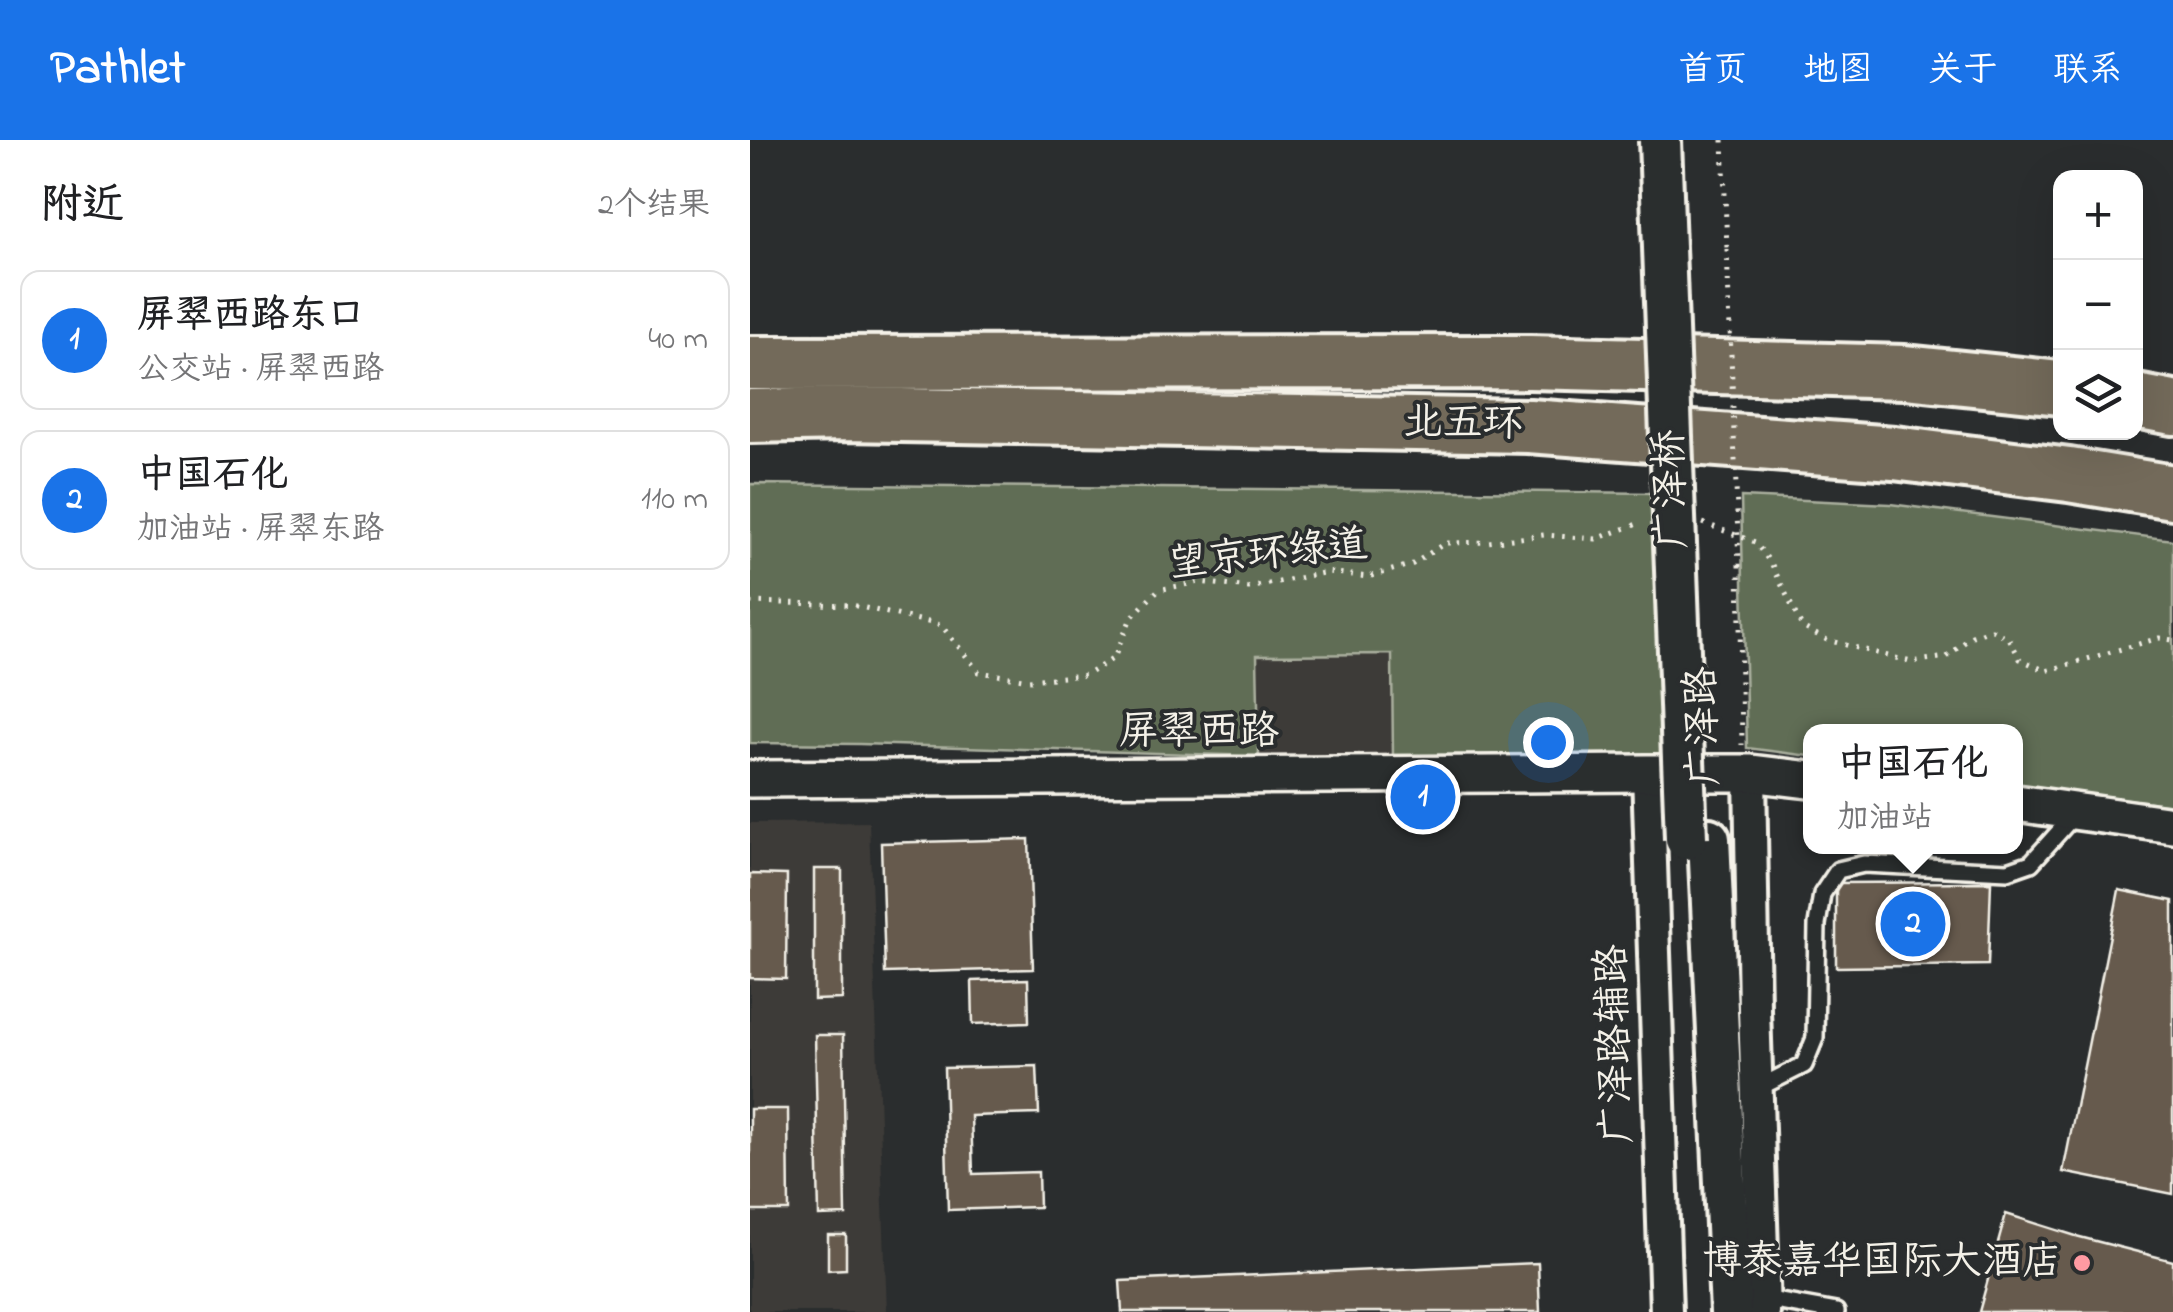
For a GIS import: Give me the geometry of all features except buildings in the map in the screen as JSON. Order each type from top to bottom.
[{"type":"highway","name":"北五环","points":[[750,363],[1530,362],[1904,372],[2053,387]]},
{"type":"highway","points":[[2143,402],[2173,408]]},
{"type":"highway","name":"北五环","points":[[750,416],[844,414],[1529,426],[1894,452],[2173,492]]},
{"type":"main road","name":"广泽桥","points":[[1660,140],[1698,838]]},
{"type":"main road","name":"广泽路","points":[[1684,140],[1704,1312]]},
{"type":"main road","name":"广泽路","points":[[1698,838],[1752,1308]]},
{"type":"street","name":"屏翠西路","points":[[750,779],[1648,772],[1746,773],[1803,779]]},
{"type":"street","name":"广泽路辅路","points":[[1648,772],[1666,1312]]},
{"type":"street","points":[[1746,773],[1758,1088],[1752,1308]]},
{"type":"street","points":[[2023,804],[2173,825]]},
{"type":"lane","points":[[1758,1088],[1804,1064],[1815,1038],[1817,925],[1822,894],[1838,870],[1864,864],[2008,871],[2031,863],[2078,811]]},
{"type":"lane","points":[[1752,1308],[1836,1312]]},
{"type":"path","points":[[1723,140],[1746,773]]},
{"type":"path","name":"望京环绿道","points":[[750,602],[852,606],[941,625],[979,672],[1029,680],[1086,675],[1114,658],[1131,618],[1158,590],[1199,582],[1249,588],[1328,572],[1368,577],[1413,564],[1445,543],[1544,535],[1596,539],[1637,523],[1654,521]]},
{"type":"path","points":[[1704,523],[1755,542],[1772,566],[1802,627],[1827,640],[1911,662],[1947,657],[1972,636],[1992,630],[2009,638],[2020,658],[2046,672],[2159,638],[2173,640]]},
{"type":"shaded area","points":[[1257,654],[1392,654],[1393,760],[1259,756]]},
{"type":"shaded area","points":[[869,822],[887,1312],[750,1312],[750,823]]},
{"type":"green space","points":[[750,484],[1658,493],[1668,759],[1393,760],[1392,654],[1257,655],[1259,756],[750,743]]},
{"type":"green space","points":[[1741,497],[1890,504],[2173,540],[2173,805],[2023,785],[2023,724],[1803,724],[1803,755],[1747,748]]},
{"type":"place","name":"屏翠西路东口","points":[[1423,797]]},
{"type":"place","name":"中国石化","points":[[1913,924]]},
{"type":"place","name":"博泰嘉华国际大酒店","points":[[2082,1263]]}]
